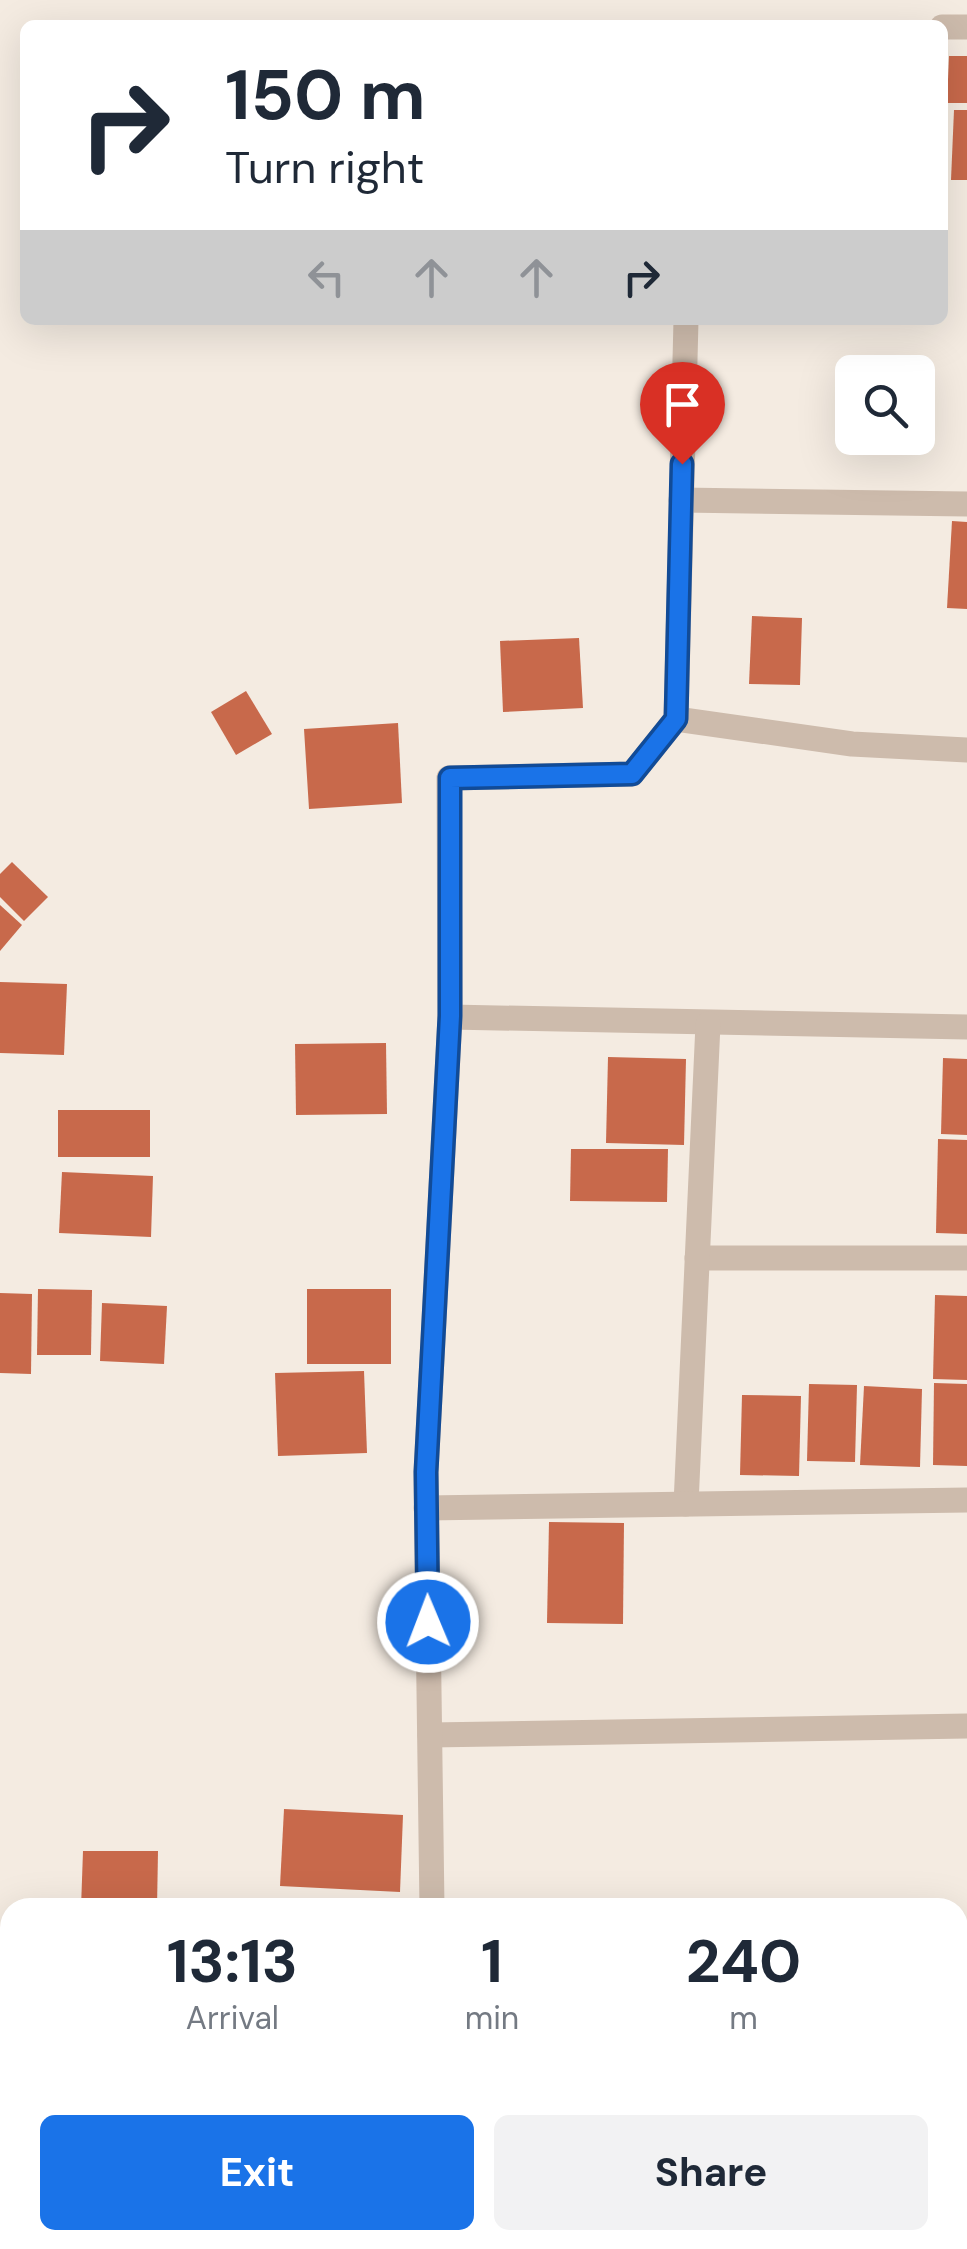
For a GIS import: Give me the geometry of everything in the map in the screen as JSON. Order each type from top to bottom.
[{"type":"street","points":[[432,1898],[426,1508],[450,1016],[450,778],[632,774],[676,719],[686,325]]},
{"type":"street","points":[[682,500],[967,504]]},
{"type":"street","points":[[676,719],[852,744],[967,750]]},
{"type":"street","points":[[450,1016],[967,1027]]},
{"type":"street","points":[[686,1504],[708,1024]]},
{"type":"street","points":[[697,1258],[967,1258]]},
{"type":"street","points":[[426,1508],[967,1500]]},
{"type":"street","points":[[430,1735],[967,1726]]},
{"type":"building","points":[[949,56],[967,56],[967,103],[948,103]]},
{"type":"building","points":[[954,110],[967,110],[967,180],[951,180]]},
{"type":"building","points":[[952,521],[967,522],[967,609],[947,608]]},
{"type":"building","points":[[752,616],[802,618],[800,685],[749,684]]},
{"type":"building","points":[[579,638],[583,708],[503,712],[500,641]]},
{"type":"building","points":[[246,691],[272,734],[236,755],[211,712]]},
{"type":"building","points":[[398,723],[402,803],[309,809],[304,729]]},
{"type":"building","points":[[12,862],[48,897],[24,921],[0,897],[0,874]]},
{"type":"building","points":[[0,905],[22,925],[0,951]]},
{"type":"building","points":[[0,982],[67,984],[64,1055],[0,1053]]},
{"type":"building","points":[[386,1043],[387,1114],[296,1115],[295,1044]]},
{"type":"building","points":[[608,1057],[686,1059],[684,1145],[606,1143]]},
{"type":"building","points":[[943,1058],[967,1059],[967,1135],[941,1134]]},
{"type":"building","points":[[58,1110],[150,1110],[150,1157],[58,1157]]},
{"type":"building","points":[[938,1139],[967,1140],[967,1234],[936,1233]]},
{"type":"building","points":[[571,1149],[668,1149],[667,1202],[570,1201]]},
{"type":"building","points":[[62,1172],[153,1176],[151,1237],[59,1233]]},
{"type":"building","points":[[38,1289],[92,1290],[91,1355],[37,1355]]},
{"type":"building","points":[[307,1289],[391,1289],[391,1364],[307,1364]]},
{"type":"building","points":[[0,1293],[32,1294],[31,1374],[0,1373]]},
{"type":"building","points":[[935,1295],[967,1296],[967,1380],[933,1379]]},
{"type":"building","points":[[102,1303],[167,1306],[164,1364],[100,1361]]},
{"type":"building","points":[[364,1371],[367,1453],[278,1456],[275,1373]]},
{"type":"building","points":[[934,1383],[967,1384],[967,1466],[933,1465]]},
{"type":"building","points":[[809,1384],[857,1385],[855,1462],[807,1461]]},
{"type":"building","points":[[864,1386],[922,1389],[920,1467],[860,1465]]},
{"type":"building","points":[[742,1395],[801,1396],[799,1476],[740,1475]]},
{"type":"building","points":[[549,1522],[624,1523],[623,1624],[547,1623]]},
{"type":"building","points":[[284,1809],[403,1815],[400,1892],[280,1886]]},
{"type":"building","points":[[83,1851],[158,1851],[157,1898],[81,1898]]},
{"type":"route","points":[[428,1622],[426,1472],[450,1016],[450,778],[632,774],[676,719],[682,464]]}]
